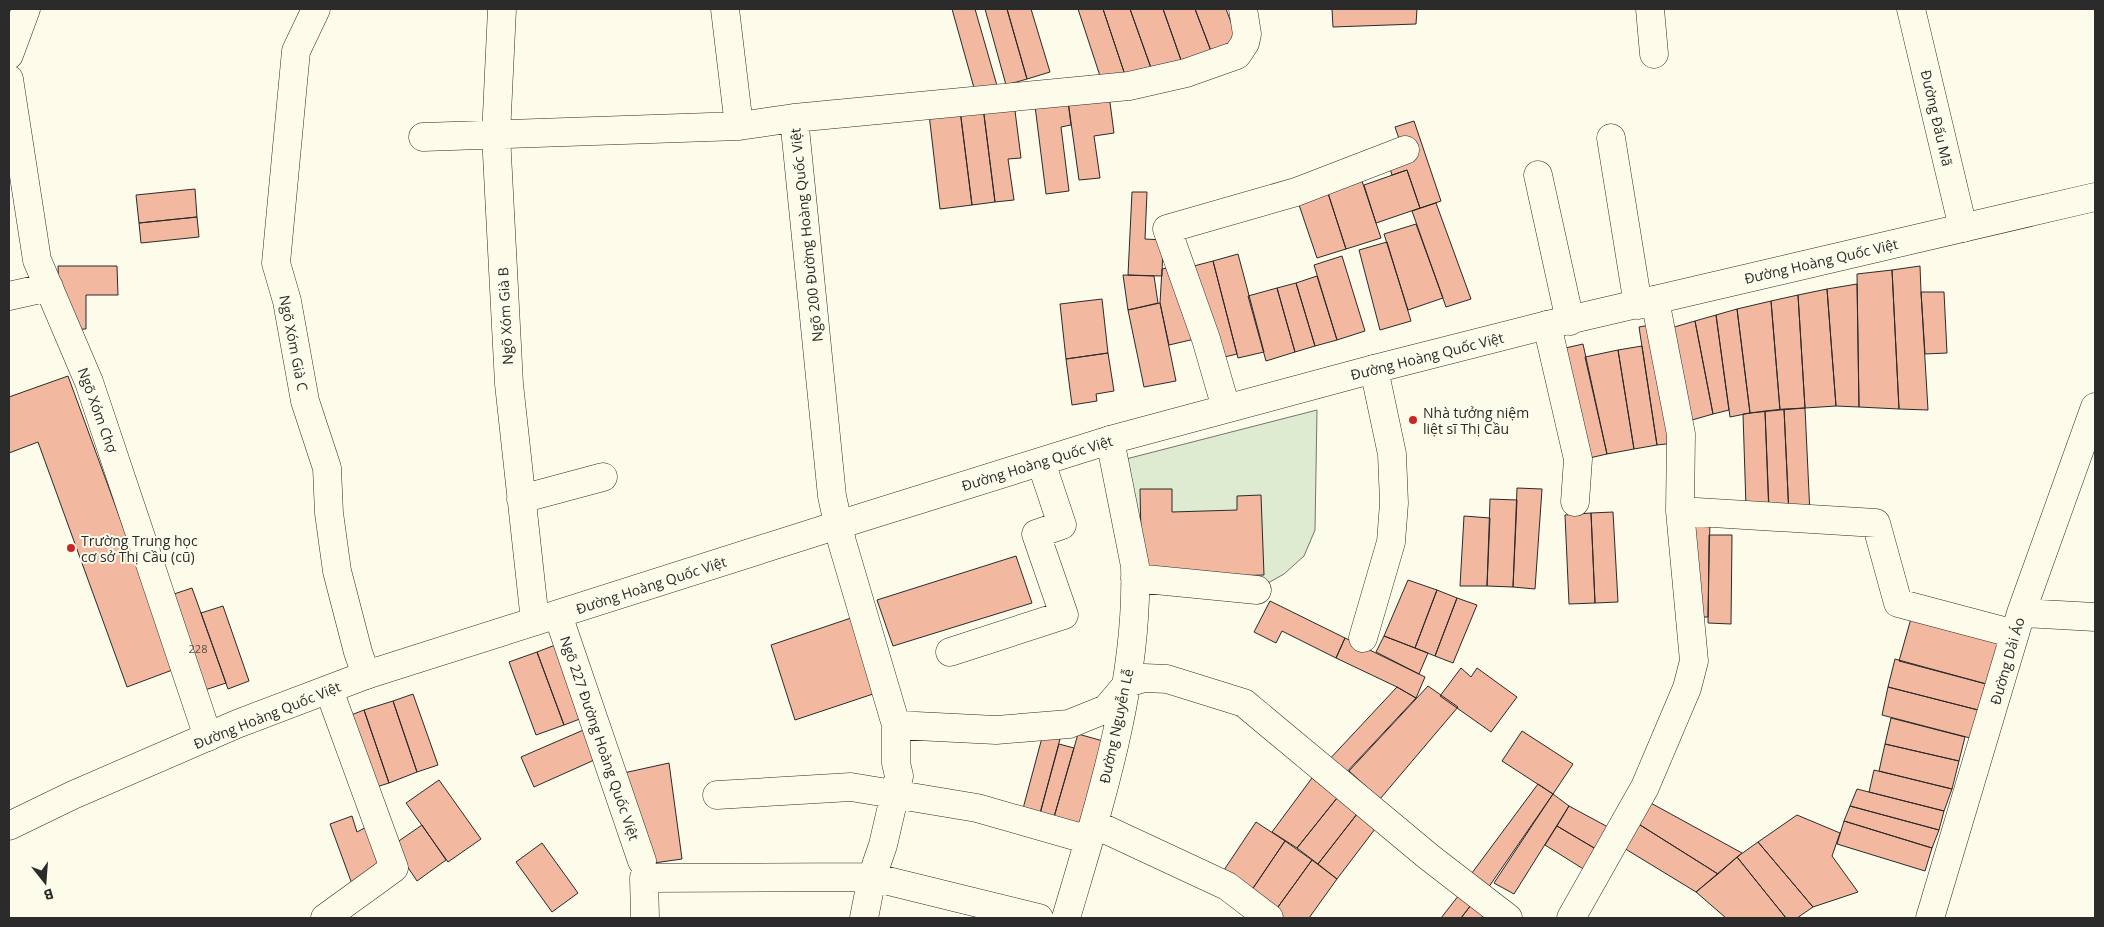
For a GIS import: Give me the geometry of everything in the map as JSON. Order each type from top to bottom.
[{"type":"street","points":[[9,55],[26,9]]},
{"type":"street","name":"Ngõ Xóm Già C","points":[[316,9],[296,51],[276,264],[287,300],[305,401],[327,468],[329,514],[337,571],[358,652],[366,675]]},
{"type":"street","name":"Ngõ Xóm Già B","points":[[502,9],[496,135],[510,399],[521,499],[546,618]]},
{"type":"street","points":[[725,9],[739,126]]},
{"type":"street","points":[[794,118],[1129,86],[1186,73],[1237,55],[1246,44],[1247,34],[1243,9]]},
{"type":"street","points":[[1650,9],[1654,54]]},
{"type":"street","name":"Đường Đấu Mã","points":[[1912,9],[1963,228]]},
{"type":"street","name":"Ngõ Xóm Chợ","points":[[9,79],[37,260],[89,382],[208,737]]},
{"type":"street","name":"Ngõ 200 Đường Hoàng Quốc Việt","points":[[423,138],[739,126],[794,118],[832,496],[838,525],[896,725],[896,763],[899,776],[883,845],[872,877],[864,918]]},
{"type":"street","points":[[1571,918],[1645,787],[1687,688],[1694,661],[1680,511],[1681,434],[1647,302],[1611,138]]},
{"type":"street","points":[[1226,408],[1206,338],[1167,229],[1296,192],[1406,150]]},
{"type":"street","points":[[1538,175],[1578,459],[1575,502]]},
{"type":"street","name":"Đường Hoàng Quốc Việt","points":[[9,826],[73,795],[237,724],[366,675],[1110,440],[1374,369],[1558,323],[2095,197]]},
{"type":"street","points":[[9,296],[49,287]]},
{"type":"street","points":[[1363,638],[1392,542],[1394,503],[1392,454],[1374,369]]},
{"type":"street","name":"Đường Dải Áo","points":[[1930,918],[2018,623],[2095,407]]},
{"type":"street","name":"Đường Nguyễn Lễ","points":[[1066,918],[1091,832],[1128,682],[1135,578],[1133,548],[1110,440]]},
{"type":"street","points":[[950,652],[1064,615],[1036,534],[1062,525],[1041,462]]},
{"type":"street","points":[[521,499],[604,477]]},
{"type":"street","points":[[1680,511],[1876,523],[1898,603],[2018,623],[2095,617]]},
{"type":"street","points":[[1135,578],[1257,590]]},
{"type":"street","name":"Ngõ 227 Đường Hoàng Quốc Việt","points":[[546,618],[642,861]]},
{"type":"street","points":[[896,725],[996,730],[1069,724],[1106,709],[1128,682],[1144,678],[1167,679],[1244,703],[1429,857],[1508,918]]},
{"type":"street","points":[[325,918],[394,868],[329,690]]},
{"type":"street","points":[[717,795],[851,787],[977,808],[1091,832],[1227,886],[1269,918]]},
{"type":"street","points":[[645,918],[644,878],[872,877],[1039,918]]},
{"type":"green space","points":[[1317,410],[1315,530],[1304,556],[1284,574],[1261,587],[1148,583],[1126,459]]},
{"type":"building","points":[[952,9],[975,9],[998,89],[976,95]]},
{"type":"building","points":[[985,9],[1007,9],[1027,79],[1006,85]]},
{"type":"building","points":[[1007,9],[1031,9],[1050,72],[1027,79]]},
{"type":"building","points":[[1078,9],[1103,9],[1125,75],[1102,82]]},
{"type":"building","points":[[1103,9],[1130,9],[1151,68],[1125,75]]},
{"type":"building","points":[[1130,9],[1163,9],[1181,60],[1151,68]]},
{"type":"building","points":[[1163,9],[1195,9],[1211,51],[1181,60]]},
{"type":"building","points":[[1195,9],[1226,9],[1238,41],[1211,51]]},
{"type":"building","points":[[1332,9],[1417,9],[1416,24],[1333,27]]},
{"type":"building","points":[[1109,95],[1114,133],[1094,136],[1100,178],[1079,180],[1068,101]]},
{"type":"building","points":[[1068,101],[1071,125],[1061,127],[1069,191],[1046,194],[1035,106]]},
{"type":"building","points":[[1014,103],[1021,158],[1008,159],[1014,200],[995,202],[983,107]]},
{"type":"building","points":[[983,107],[995,202],[972,205],[960,110]]},
{"type":"building","points":[[960,110],[972,205],[940,209],[929,114]]},
{"type":"building","points":[[1414,121],[1441,201],[1420,208],[1407,170],[1392,175],[1387,159],[1404,153],[1395,127]]},
{"type":"building","points":[[1407,170],[1420,208],[1376,223],[1364,185]]},
{"type":"building","points":[[1360,175],[1381,238],[1346,249],[1326,187]]},
{"type":"building","points":[[1326,187],[1346,249],[1317,258],[1296,196]]},
{"type":"building","points":[[195,189],[197,217],[139,223],[136,195]]},
{"type":"building","points":[[1132,192],[1147,192],[1145,239],[1163,240],[1162,276],[1128,275]]},
{"type":"building","points":[[1436,203],[1471,299],[1446,307],[1412,211]]},
{"type":"building","points":[[197,217],[199,237],[141,243],[139,223]]},
{"type":"building","points":[[1416,224],[1443,298],[1408,310],[1384,234]]},
{"type":"building","points":[[1387,242],[1411,321],[1380,330],[1359,250]]},
{"type":"building","points":[[1238,254],[1264,352],[1238,358],[1213,261]]},
{"type":"building","points":[[1342,256],[1365,331],[1337,340],[1314,265]]},
{"type":"building","points":[[1213,261],[1237,354],[1212,360],[1190,267]]},
{"type":"building","points":[[58,266],[117,266],[118,295],[86,295],[86,329],[60,330]]},
{"type":"building","points":[[1177,266],[1199,338],[1169,345],[1160,303],[1162,269]]},
{"type":"building","points":[[1920,266],[1928,410],[1899,409],[1892,270]]},
{"type":"building","points":[[1892,270],[1899,409],[1859,407],[1857,274]]},
{"type":"building","points":[[1123,275],[1154,276],[1158,303],[1128,310]]},
{"type":"building","points":[[1317,276],[1337,340],[1315,346],[1296,283]]},
{"type":"building","points":[[1296,283],[1315,346],[1295,352],[1277,288]]},
{"type":"building","points":[[1857,284],[1859,407],[1836,406],[1827,289]]},
{"type":"building","points":[[1277,288],[1295,352],[1266,361],[1248,296]]},
{"type":"building","points":[[1827,289],[1836,406],[1805,408],[1798,295]]},
{"type":"building","points":[[1921,292],[1944,292],[1947,353],[1925,354]]},
{"type":"building","points":[[1798,295],[1805,408],[1780,410],[1771,301]]},
{"type":"building","points":[[1102,299],[1108,353],[1066,359],[1060,304]]},
{"type":"building","points":[[1771,301],[1780,410],[1750,413],[1737,309]]},
{"type":"building","points":[[1160,303],[1176,381],[1144,387],[1128,310]]},
{"type":"building","points":[[1737,309],[1750,413],[1730,417],[1716,315]]},
{"type":"building","points":[[1716,315],[1729,410],[1713,414],[1695,321]]},
{"type":"building","points":[[1695,321],[1713,414],[1685,422],[1664,330]]},
{"type":"building","points":[[1655,324],[1675,443],[1657,445],[1639,327]]},
{"type":"building","points":[[1583,344],[1607,454],[1585,459],[1561,349]]},
{"type":"building","points":[[1642,346],[1657,445],[1634,449],[1618,350]]},
{"type":"building","points":[[1618,350],[1634,449],[1607,454],[1585,357]]},
{"type":"building","points":[[1108,353],[1114,391],[1096,394],[1097,401],[1072,405],[1066,359]]},
{"type":"building","points":[[68,376],[175,669],[127,687],[38,442],[9,453],[9,397]]},
{"type":"building","points":[[1805,408],[1810,514],[1789,515],[1784,409]]},
{"type":"building","points":[[1784,409],[1789,515],[1769,516],[1765,411]]},
{"type":"building","points":[[1765,411],[1769,508],[1746,507],[1743,414]]},
{"type":"building","points":[[1517,488],[1542,489],[1535,589],[1513,587]]},
{"type":"building","points":[[1140,489],[1172,489],[1172,512],[1237,510],[1237,496],[1261,495],[1264,575],[1142,578]]},
{"type":"building","points":[[1490,499],[1517,500],[1513,587],[1487,586]]},
{"type":"building","points":[[1613,512],[1618,602],[1595,603],[1591,513]]},
{"type":"building","points":[[1591,513],[1595,603],[1569,604],[1565,515]]},
{"type":"building","points":[[1464,516],[1490,518],[1487,586],[1460,586]]},
{"type":"building","points":[[1686,517],[1710,517],[1708,617],[1684,617]]},
{"type":"building","points":[[1709,535],[1732,535],[1731,624],[1708,623]]},
{"type":"building","points":[[1016,556],[1032,603],[893,646],[877,600]]},
{"type":"building","points":[[1408,580],[1437,590],[1415,648],[1384,636]]},
{"type":"building","points":[[192,588],[226,683],[199,692],[165,597]]},
{"type":"building","points":[[1437,590],[1457,598],[1435,656],[1415,648]]},
{"type":"building","points":[[1457,598],[1477,605],[1453,663],[1435,656]]},
{"type":"building","points":[[1270,601],[1345,638],[1336,658],[1282,631],[1276,643],[1254,632]]},
{"type":"building","points":[[223,606],[249,681],[228,689],[201,613]]},
{"type":"building","points":[[1912,615],[2003,639],[1990,685],[1899,661]]},
{"type":"building","points":[[854,617],[879,692],[795,720],[771,645]]},
{"type":"building","points":[[1384,636],[1428,653],[1419,674],[1376,652]]},
{"type":"building","points":[[1345,638],[1425,677],[1416,698],[1336,658]]},
{"type":"building","points":[[558,644],[585,717],[564,725],[537,652]]},
{"type":"building","points":[[537,652],[564,725],[536,735],[509,662]]},
{"type":"building","points":[[1895,659],[1990,685],[1982,711],[1888,687]]},
{"type":"building","points":[[1461,668],[1471,677],[1477,668],[1517,697],[1491,732],[1440,696]]},
{"type":"building","points":[[1428,686],[1458,707],[1380,799],[1349,771]]},
{"type":"building","points":[[1397,687],[1416,698],[1342,777],[1326,763]]},
{"type":"building","points":[[1888,687],[1982,711],[1974,739],[1882,715]]},
{"type":"building","points":[[413,694],[438,765],[417,772],[393,701]]},
{"type":"building","points":[[393,701],[417,772],[389,783],[364,710]]},
{"type":"building","points":[[364,710],[389,783],[370,789],[346,717]]},
{"type":"building","points":[[1891,718],[1965,737],[1959,761],[1885,744]]},
{"type":"building","points":[[588,728],[601,757],[534,787],[521,757]]},
{"type":"building","points":[[1522,731],[1573,764],[1553,794],[1502,761]]},
{"type":"building","points":[[1043,734],[1060,739],[1038,821],[1021,816]]},
{"type":"building","points":[[1078,734],[1103,741],[1077,832],[1052,824]]},
{"type":"building","points":[[1059,744],[1074,748],[1052,824],[1038,821]]},
{"type":"building","points":[[1885,744],[1959,761],[1952,789],[1879,771]]},
{"type":"building","points":[[669,763],[682,859],[647,864],[619,774]]},
{"type":"building","points":[[1874,770],[1952,789],[1944,811],[1869,792]]},
{"type":"building","points":[[1312,778],[1337,798],[1297,848],[1272,832]]},
{"type":"building","points":[[439,780],[481,839],[448,862],[406,803]]},
{"type":"building","points":[[1538,784],[1553,794],[1486,891],[1469,877]]},
{"type":"building","points":[[1857,789],[1944,811],[1939,830],[1850,806]]},
{"type":"building","points":[[1553,794],[1569,806],[1514,894],[1494,883]]},
{"type":"building","points":[[1638,796],[1742,853],[1718,874],[1629,818]]},
{"type":"building","points":[[1337,798],[1357,814],[1318,864],[1297,848]]},
{"type":"building","points":[[1569,806],[1619,833],[1606,855],[1557,826]]},
{"type":"building","points":[[1850,806],[1939,830],[1932,848],[1844,821]]},
{"type":"building","points":[[1357,814],[1375,829],[1337,879],[1318,864]]},
{"type":"building","points":[[1797,815],[1840,833],[1832,856],[1858,892],[1813,907],[1758,842]]},
{"type":"building","points":[[352,816],[357,832],[372,824],[388,866],[352,884],[330,824]]},
{"type":"building","points":[[1629,818],[1718,874],[1696,892],[1619,845]]},
{"type":"building","points":[[1844,821],[1932,848],[1925,871],[1837,844]]},
{"type":"building","points":[[1256,822],[1285,841],[1241,906],[1210,891]]},
{"type":"building","points":[[422,825],[446,860],[417,881],[393,845]]},
{"type":"building","points":[[1557,826],[1606,855],[1593,875],[1545,845]]},
{"type":"building","points":[[1285,841],[1312,860],[1270,918],[1241,906]]},
{"type":"building","points":[[1758,842],[1813,907],[1797,918],[1786,918],[1737,857]]},
{"type":"building","points":[[542,843],[578,893],[552,912],[516,862]]},
{"type":"building","points":[[1737,857],[1786,918],[1726,918],[1696,892]]},
{"type":"building","points":[[1312,860],[1337,879],[1309,918],[1270,918]]},
{"type":"building","points":[[1459,895],[1471,905],[1461,918],[1441,918]]},
{"type":"building","points":[[1471,905],[1484,915],[1481,918],[1461,918]]},
{"type":"place","name":"Nhà tưởng niệm liệt sĩ Thị Cầu","points":[[1413,420]]},
{"type":"place","name":"Trường Trung học cơ sở Thị Cầu (cũ)","points":[[71,548]]}]
